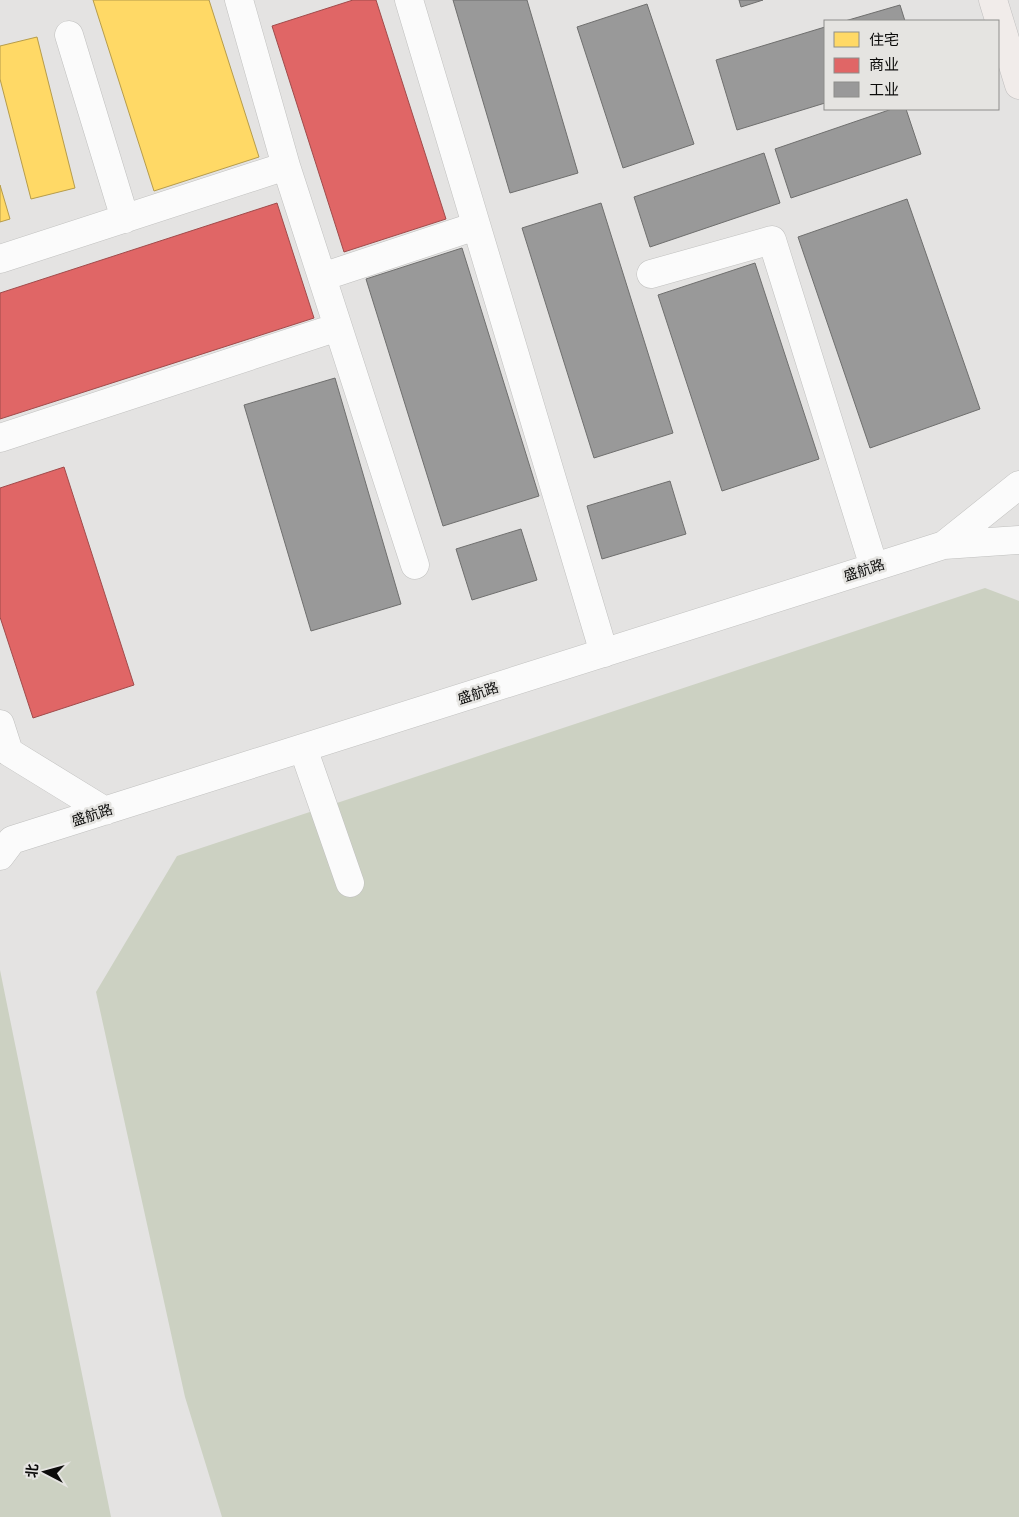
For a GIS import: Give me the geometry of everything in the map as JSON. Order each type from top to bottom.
[{"type":"main road","points":[[993,0],[1019,85]]},
{"type":"street","points":[[239,0],[286,166],[415,565]]},
{"type":"street","points":[[409,0],[604,653]]},
{"type":"street","points":[[69,35],[125,219]]},
{"type":"street","points":[[0,260],[286,166]]},
{"type":"street","points":[[322,277],[476,226]]},
{"type":"street","points":[[651,274],[772,240],[874,567]]},
{"type":"street","points":[[0,438],[338,326]]},
{"type":"street","points":[[944,545],[1019,485]]},
{"type":"street","points":[[944,545],[1019,540]]},
{"type":"street","name":"盛航路","points":[[6,848],[104,811],[944,545]]},
{"type":"street","points":[[0,724],[4,753],[104,811]]},
{"type":"street","points":[[303,748],[350,883]]},
{"type":"green space","points":[[985,588],[1019,601],[1019,1517],[222,1517],[185,1397],[96,992],[177,856]]},
{"type":"green space","points":[[0,970],[111,1517],[0,1517]]},
{"type":"building: 住宅","points":[[93,0],[209,0],[259,157],[154,191]]},
{"type":"building: 住宅","points":[[37,37],[75,188],[31,199],[0,79],[0,46]]},
{"type":"building: 住宅","points":[[0,185],[10,219],[0,222]]},
{"type":"building: 商业","points":[[353,0],[376,0],[446,219],[344,252],[272,26]]},
{"type":"building: 商业","points":[[277,203],[314,318],[0,419],[0,293]]},
{"type":"building: 商业","points":[[64,467],[134,685],[33,718],[0,617],[0,488]]},
{"type":"building: 工业","points":[[453,0],[527,0],[578,173],[510,193]]},
{"type":"building: 工业","points":[[739,0],[763,0],[741,7]]},
{"type":"building: 工业","points":[[647,4],[694,144],[623,168],[577,27]]},
{"type":"building: 工业","points":[[900,5],[905,20],[848,20]]},
{"type":"building: 工业","points":[[824,27],[824,103],[737,130],[716,60]]},
{"type":"building: 工业","points":[[889,110],[906,110],[921,154],[791,198],[775,149]]},
{"type":"building: 工业","points":[[764,153],[780,203],[650,247],[634,197]]},
{"type":"building: 工业","points":[[907,199],[980,409],[870,448],[798,237]]},
{"type":"building: 工业","points":[[601,203],[673,433],[594,458],[522,228]]},
{"type":"building: 工业","points":[[462,248],[539,496],[443,526],[366,279]]},
{"type":"building: 工业","points":[[755,263],[819,459],[722,491],[658,295]]},
{"type":"building: 工业","points":[[335,378],[401,604],[311,631],[244,405]]},
{"type":"building: 工业","points":[[670,481],[686,534],[602,559],[587,506]]},
{"type":"building: 工业","points":[[521,529],[537,580],[472,600],[456,549]]}]
